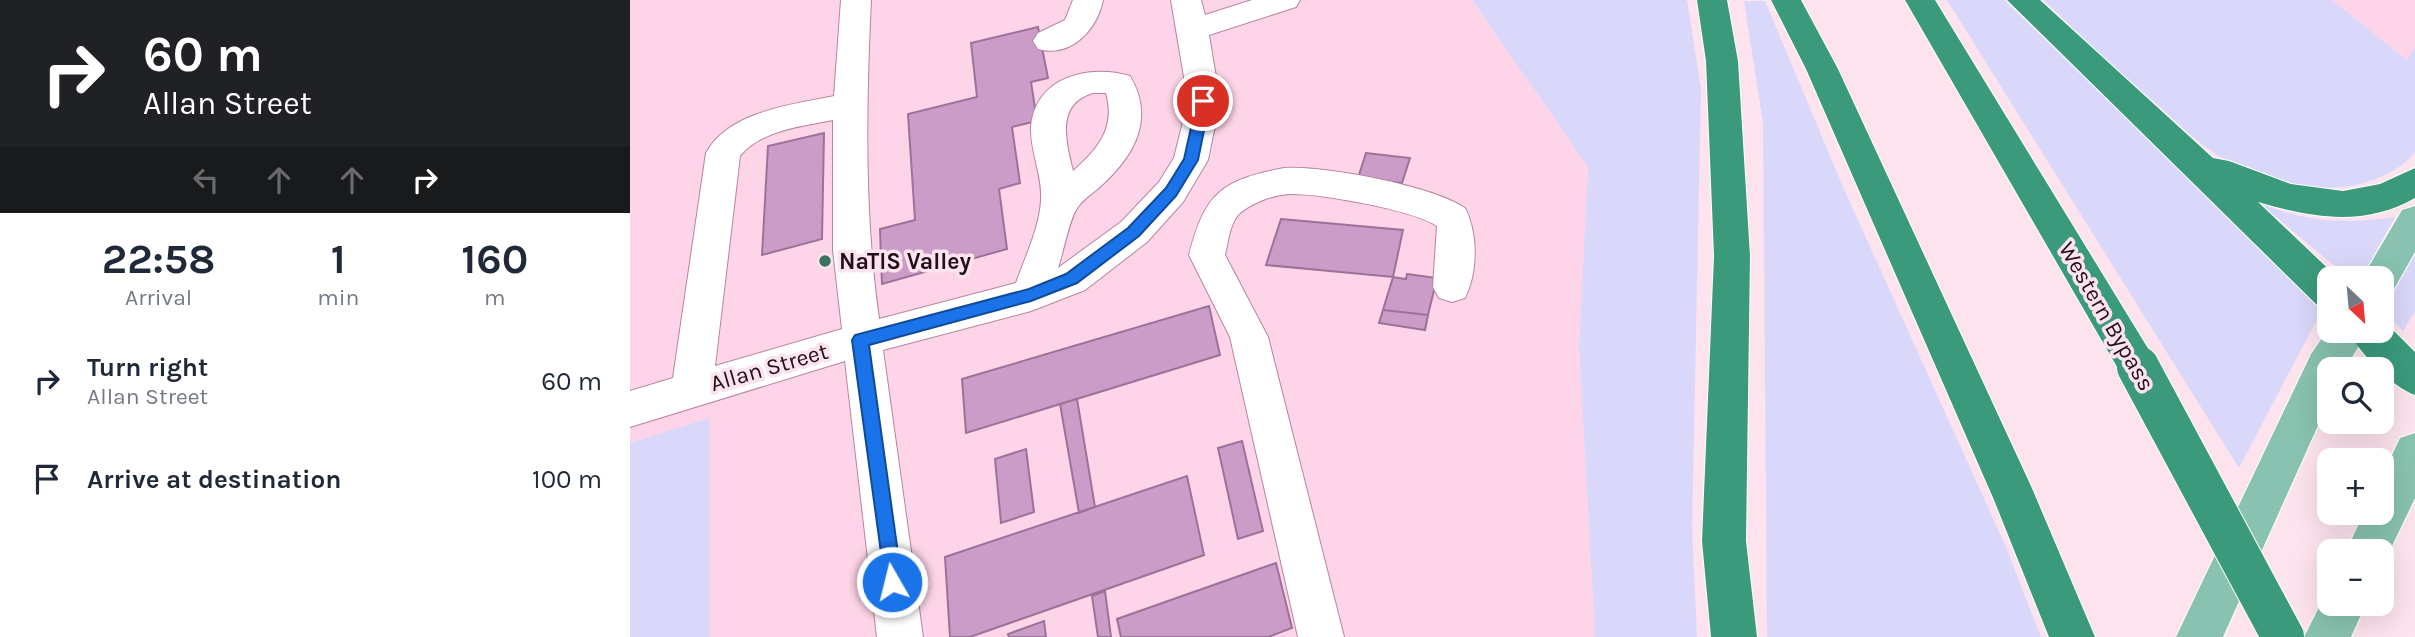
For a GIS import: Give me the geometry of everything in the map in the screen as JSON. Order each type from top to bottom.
[{"type":"highway","points":[[1712,0],[1722,61],[1732,256],[1724,541],[1734,637]]},
{"type":"highway","points":[[1786,0],[1822,69],[2016,500],[2072,637]]},
{"type":"highway","name":"Western Bypass","points":[[1920,0],[2138,367],[2283,637]]},
{"type":"highway","points":[[2022,0],[2190,157],[2317,281]]},
{"type":"highway","points":[[2190,157],[2258,190],[2316,204],[2368,203],[2395,196],[2415,181]]},
{"type":"highway","points":[[2380,343],[2415,377]]},
{"type":"main road","points":[[2388,266],[2415,220]]},
{"type":"main road","points":[[2199,637],[2325,366],[2341,343]]},
{"type":"main road","points":[[2374,539],[2415,452]]},
{"type":"main road","points":[[2327,637],[2337,616]]},
{"type":"street","points":[[856,0],[849,104],[851,250],[860,340],[900,637]]},
{"type":"street","points":[[1049,41],[1070,34],[1084,20],[1088,0]]},
{"type":"street","points":[[1190,14],[1284,0]]},
{"type":"street","name":"Allan Street","points":[[630,409],[860,340],[1031,295],[1072,279],[1134,232],[1171,192],[1191,160],[1203,101],[1190,14]]},
{"type":"street","points":[[692,389],[723,153],[738,136],[760,127],[849,104]]},
{"type":"street","points":[[1321,637],[1249,337],[1208,255],[1214,230],[1226,205],[1259,188],[1289,181],[1413,201],[1443,209],[1452,217],[1456,226],[1452,287]]},
{"type":"street","points":[[1031,295],[1059,202]]},
{"type":"shaded area","points":[[630,0],[1472,0],[1588,167],[1579,347],[1595,637],[709,637],[709,419],[630,443]]},
{"type":"shaded area","points":[[1472,0],[1687,0],[1701,89],[1692,527],[1697,637],[1595,637],[1579,347],[1588,167]]},
{"type":"shaded area","points":[[1947,0],[2004,0],[2317,299],[2317,319],[2239,468]]},
{"type":"shaded area","points":[[2044,0],[2332,0],[2407,60],[2415,47],[2415,152],[2396,169],[2380,177],[2356,185],[2338,187],[2280,181],[2243,168],[2210,150],[2191,135]]},
{"type":"shaded area","points":[[2332,0],[2415,0],[2415,47],[2408,61]]},
{"type":"shaded area","points":[[1744,1],[1765,1],[1843,187],[2006,547],[2041,637],[1767,637],[1763,123]]},
{"type":"shaded area","points":[[2258,202],[2292,214],[2325,220],[2359,221],[2395,217],[2368,266],[2335,266]]},
{"type":"shaded area","points":[[2415,253],[2415,311],[2403,331],[2394,322],[2394,289]]},
{"type":"shaded area","points":[[709,418],[709,637],[630,637],[630,443]]},
{"type":"building","points":[[1038,27],[1048,78],[1031,82],[1037,121],[1012,127],[1020,183],[999,189],[1007,249],[882,284],[880,229],[915,220],[908,114],[977,97],[971,43]]},
{"type":"building","points":[[824,133],[822,239],[762,255],[768,146]]},
{"type":"building","points":[[1366,153],[1410,158],[1402,183],[1358,178]]},
{"type":"building","points":[[1281,219],[1403,230],[1393,277],[1266,265]]},
{"type":"building","points":[[1407,274],[1437,278],[1428,315],[1383,310],[1393,277],[1406,279]]},
{"type":"building","points":[[1209,306],[1220,355],[966,433],[962,379]]},
{"type":"building","points":[[1383,310],[1428,315],[1425,330],[1379,323]]},
{"type":"building","points":[[1077,399],[1095,507],[1079,513],[1060,404]]},
{"type":"building","points":[[1242,441],[1263,531],[1238,539],[1218,448]]},
{"type":"building","points":[[1026,449],[1034,512],[1001,523],[995,459]]},
{"type":"building","points":[[1187,476],[1204,555],[970,637],[950,637],[945,557]]},
{"type":"building","points":[[1276,563],[1292,628],[1268,637],[1121,637],[1117,619]]},
{"type":"building","points":[[1105,591],[1111,637],[1098,637],[1092,596]]},
{"type":"building","points":[[1044,621],[1046,637],[1009,637],[1008,634]]},
{"type":"place","name":"NaTIS Valley","points":[[825,261]]},
{"type":"route","points":[[892,582],[860,340],[1031,295],[1072,279],[1134,232],[1171,192],[1191,160],[1203,101]]}]
